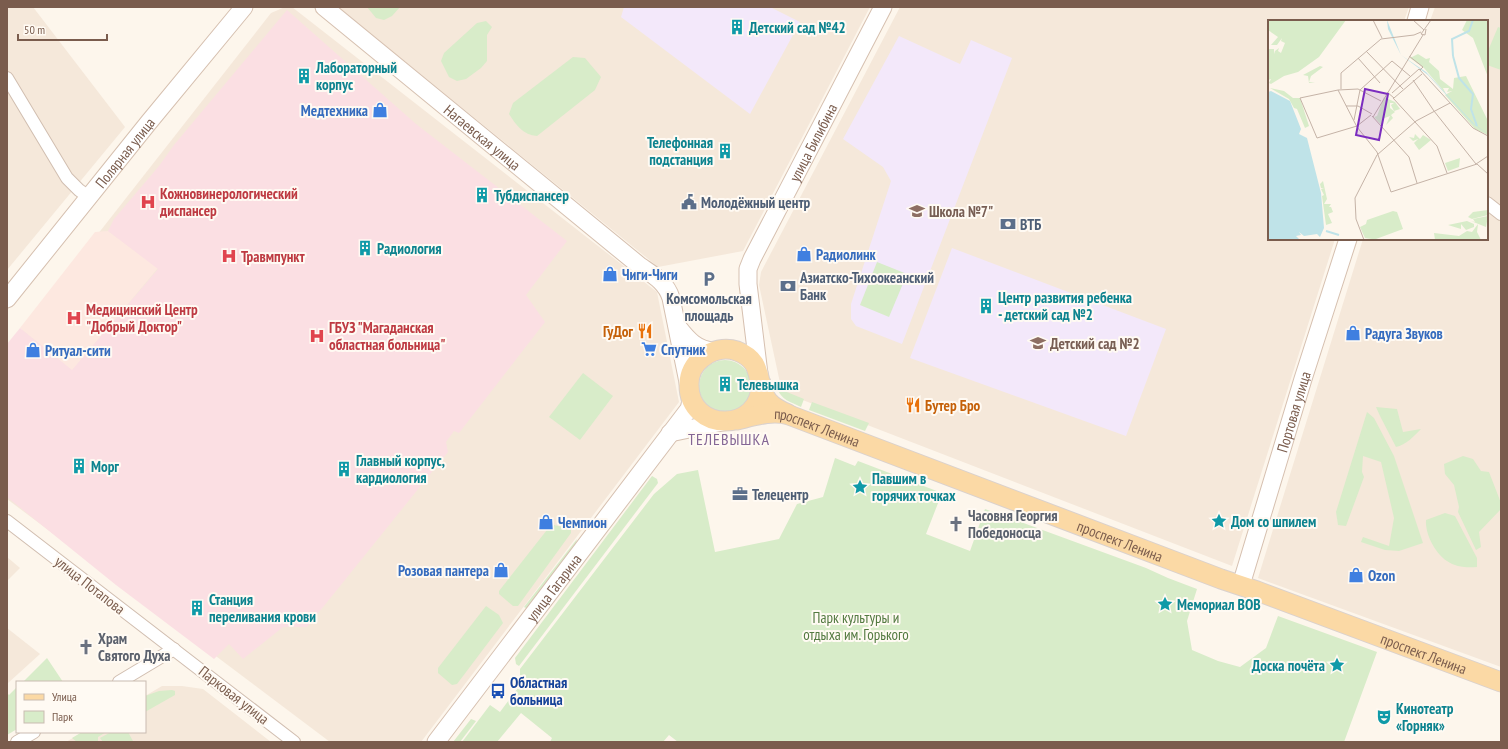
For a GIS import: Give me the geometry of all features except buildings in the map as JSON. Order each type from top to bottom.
[{"type":"main road","name":"Полярная улица","points":[[7,299],[216,39],[244,7]]},
{"type":"main road","name":"Нагаевская улица","points":[[324,7],[634,261],[662,282],[670,292],[677,326],[687,339],[692,344],[704,350],[718,350]]},
{"type":"main road","name":"улица Билибина","points":[[760,379],[751,311],[748,269],[883,7]]},
{"type":"main road","points":[[1416,20],[1420,7]]},
{"type":"main road","name":"Портовая улица","points":[[1241,585],[1302,379],[1348,240]]},
{"type":"main road","points":[[690,392],[690,376],[695,365],[703,357],[738,342],[745,334],[750,323],[751,311]]},
{"type":"main road","points":[[677,326],[690,392],[697,408],[705,415],[718,421],[732,420]]},
{"type":"main road","points":[[718,350],[735,351],[747,357],[755,365],[768,401],[776,408],[789,415]]},
{"type":"main road","points":[[670,433],[732,420],[749,412],[756,404],[760,395],[760,379]]},
{"type":"main road","name":"улица Гагарина","points":[[436,742],[689,409],[691,401],[690,392]]},
{"type":"main road","name":"проспект Ленина","points":[[732,420],[771,413],[789,415],[1501,682]]},
{"type":"street","points":[[7,78],[68,178],[79,190],[89,197]]},
{"type":"street","points":[[1488,204],[1501,214]]},
{"type":"street","name":"улица Потапова","points":[[7,521],[174,649]]},
{"type":"street","points":[[121,681],[174,649]]},
{"type":"street","name":"Парковая улица","points":[[174,649],[294,742]]},
{"type":"street","points":[[18,742],[32,733]]},
{"type":"shaded area","points":[[7,7],[33,7],[125,127],[7,270]]},
{"type":"shaded area","name":"ГБУЗ \"Магаданская областная больница\"","points":[[285,7],[292,7],[657,292],[679,402],[421,742],[330,742],[7,499],[7,350],[271,13]]},
{"type":"shaded area","points":[[338,7],[870,7],[743,251],[658,267]]},
{"type":"shaded area","points":[[624,7],[770,7],[800,22],[750,114],[621,17]]},
{"type":"shaded area","points":[[900,7],[1409,7],[1404,20],[1268,20],[1268,240],[1335,240],[1232,566],[782,392],[759,285],[761,272]]},
{"type":"shaded area","points":[[1435,7],[1501,7],[1501,667],[1258,578],[1363,240],[1488,240],[1488,20],[1430,20]]},
{"type":"shaded area","name":"ГБУЗ \"Магаданская областная больница\"","points":[[287,10],[416,124],[567,241],[526,295],[545,322],[459,433],[454,431],[446,442],[448,452],[307,627],[283,627],[243,659],[229,644],[214,659],[116,585],[7,497],[7,344],[20,328],[72,370],[158,269],[108,231],[114,219]]},
{"type":"shaded area","name":"Школа №7\"","points":[[899,36],[960,64],[971,40],[1012,58],[902,344],[856,326],[851,319],[851,304],[891,181],[883,167],[843,139]]},
{"type":"shaded area","points":[[108,231],[158,268],[72,371],[20,328],[95,232]]},
{"type":"shaded area","name":"Детский сад №2","points":[[952,248],[1166,329],[1126,436],[910,358]]},
{"type":"shaded area","points":[[7,557],[20,568],[7,581]]},
{"type":"shaded area","points":[[7,628],[40,654],[8,683],[7,681]]},
{"type":"shaded area","points":[[162,686],[182,686],[203,689],[271,742],[66,742],[81,733],[146,733],[146,695]]},
{"type":"green space","points":[[367,7],[400,7],[392,16],[384,20],[376,18]]},
{"type":"green space","points":[[486,21],[492,27],[487,35],[487,61],[481,68],[466,79],[457,81],[449,77],[441,61],[444,53],[477,23]]},
{"type":"green space","points":[[1498,27],[1501,28],[1501,70],[1488,65],[1488,51]]},
{"type":"green space","points":[[573,57],[585,58],[601,77],[595,90],[537,136],[524,132],[517,126],[509,114],[513,103]]},
{"type":"green space","points":[[877,262],[907,274],[889,317],[860,305]]},
{"type":"green space","points":[[720,360],[730,360],[739,364],[747,372],[751,381],[751,391],[747,400],[739,408],[730,412],[720,412],[711,408],[703,400],[699,391],[699,381],[703,372],[711,364]]},
{"type":"green space","points":[[583,373],[613,396],[580,440],[549,417]]},
{"type":"green space","points":[[777,388],[804,399],[801,407],[784,398]]},
{"type":"green space","points":[[812,402],[869,423],[865,431],[809,410]]},
{"type":"green space","points":[[1376,407],[1397,409],[1403,432],[1421,429],[1413,437],[1396,447]]},
{"type":"green space","points":[[1367,412],[1374,418],[1394,456],[1423,543],[1399,551],[1385,550],[1361,542],[1363,537],[1389,546],[1394,518],[1381,462],[1363,456],[1362,472],[1364,477],[1346,526],[1338,525],[1336,512]]},
{"type":"green space","points":[[1463,456],[1473,459],[1481,471],[1489,472],[1501,503],[1501,509],[1479,532],[1481,547],[1476,550],[1458,512],[1459,507],[1454,485],[1445,474],[1444,464]]},
{"type":"green space","name":"Парк культуры и отдыха им. Горького","points":[[835,458],[855,466],[858,461],[942,493],[926,534],[970,551],[985,509],[1146,568],[1197,589],[1187,621],[1192,650],[1218,661],[1240,667],[1266,648],[1278,616],[1377,652],[1344,742],[678,742],[669,735],[663,742],[550,742],[552,738],[521,713],[497,742],[462,742],[490,705],[500,712],[523,681],[520,678],[520,669],[654,494],[677,474],[698,470],[715,552],[779,539],[797,504],[823,497]]},
{"type":"green space","points":[[652,476],[657,479],[658,483],[519,666],[516,664],[515,658]]},
{"type":"green space","points":[[1445,513],[1455,516],[1477,558],[1477,567],[1454,565],[1443,558],[1432,543],[1427,531],[1426,520]]},
{"type":"green space","points":[[554,525],[571,529],[571,533],[518,606],[513,606],[499,594],[499,591],[550,526]]},
{"type":"green space","points":[[577,539],[576,543],[528,609],[524,607]]},
{"type":"green space","points":[[486,606],[499,615],[503,623],[457,684],[452,685],[438,673],[438,668]]},
{"type":"green space","points":[[47,658],[62,681],[24,681]]},
{"type":"green space","points":[[16,688],[16,730],[7,735],[7,693],[9,695]]},
{"type":"green space","points":[[172,690],[175,691],[175,695],[146,711],[146,696],[159,691]]},
{"type":"green space","points":[[471,719],[476,721],[460,742],[453,742]]},
{"type":"green space","points":[[80,733],[104,733],[98,737],[98,742],[77,742],[72,738]]},
{"type":"green space","points":[[109,733],[129,733],[133,741],[103,742],[100,738]]},
{"type":"place","name":"Детский сад №42","points":[[737,27]]},
{"type":"place","name":"Лабораторный корпус","points":[[304,76]]},
{"type":"place","name":"Медтехника","points":[[380,110]]},
{"type":"place","name":"Телефонная подстанция","points":[[725,151]]},
{"type":"place","name":"Тубдиспансер","points":[[482,195]]},
{"type":"place","name":"Кожновинерологический диспансер","points":[[148,202]]},
{"type":"place","name":"Молодёжный центр","points":[[689,202]]},
{"type":"place","name":"Школа №7\"","points":[[917,211]]},
{"type":"place","name":"ВТБ","points":[[1008,224]]},
{"type":"place","name":"Радиология","points":[[365,248]]},
{"type":"place","name":"Радиолинк","points":[[804,254]]},
{"type":"place","name":"Травмпункт","points":[[229,256]]},
{"type":"place","name":"Чиги-Чиги","points":[[610,274]]},
{"type":"place","name":"Комсомольская площадь","points":[[709,279]]},
{"type":"place","name":"Азиатско-Тихоокеанский Банк","points":[[788,286]]},
{"type":"place","name":"Центр развития ребенка - детский сад №2","points":[[986,306]]},
{"type":"place","name":"Медицинский Центр \"Добрый Доктор\"","points":[[74,318]]},
{"type":"place","name":"ГуДог","points":[[645,331]]},
{"type":"place","name":"Радуга Звуков","points":[[1353,333]]},
{"type":"place","name":"ГБУЗ \"Магаданская областная больница\"","points":[[317,336]]},
{"type":"place","name":"Детский сад №2","points":[[1038,343]]},
{"type":"place","name":"Спутник","points":[[649,349]]},
{"type":"place","name":"Ритуал-сити","points":[[33,350]]},
{"type":"place","name":"Телевышка","points":[[725,384]]},
{"type":"place","name":"Бутер Бро","points":[[913,405]]},
{"type":"place","name":"Морг","points":[[79,466]]},
{"type":"place","name":"Главный корпус, кардиология","points":[[344,469]]},
{"type":"place","name":"Павшим в горячих точках","points":[[860,487]]},
{"type":"place","name":"Телецентр","points":[[740,494]]},
{"type":"place","name":"Дом со шпилем","points":[[1219,521]]},
{"type":"place","name":"Чемпион","points":[[546,522]]},
{"type":"place","name":"Часовня Георгия Победоносца","points":[[956,524]]},
{"type":"place","name":"Розовая пантера","points":[[501,570]]},
{"type":"place","name":"Ozon","points":[[1356,575]]},
{"type":"place","name":"Мемориал ВОВ","points":[[1165,604]]},
{"type":"place","name":"Станция переливания крови","points":[[197,608]]},
{"type":"place","name":"Храм Святого Духа","points":[[86,647]]},
{"type":"place","name":"Доска почёта","points":[[1337,665]]},
{"type":"place","name":"Областная больница","points":[[498,691]]},
{"type":"place","name":"Кинотеатр «Горняк»","points":[[1384,717]]},
{"type":"district","name":"ТЕЛЕВЫШКА","points":[[729,439]]}]
